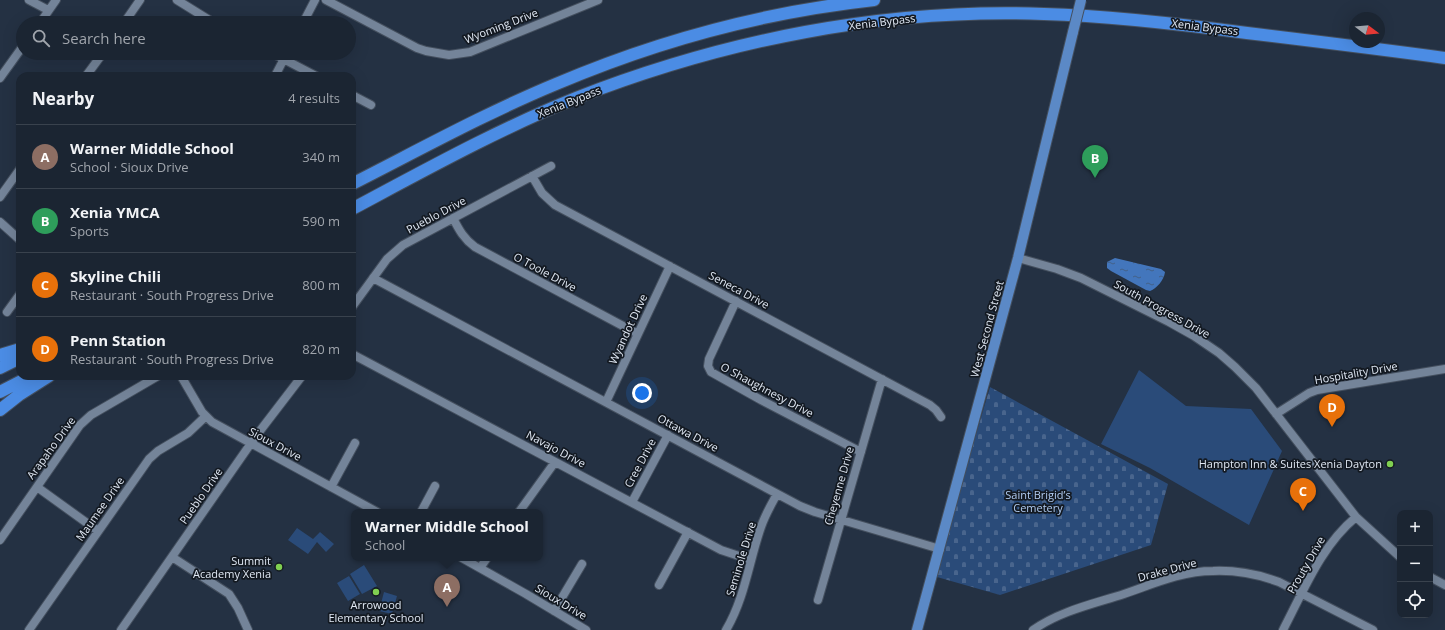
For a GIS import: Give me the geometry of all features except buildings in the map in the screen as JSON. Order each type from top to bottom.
[{"type":"highway","name":"Xenia Bypass","points":[[356,182],[490,113],[555,84],[625,57],[737,24],[805,10],[874,0]]},
{"type":"highway","name":"Xenia Bypass","points":[[356,207],[469,148],[577,98],[663,67],[712,53],[772,39],[839,27],[956,14],[1042,14],[1113,17],[1444,58]]},
{"type":"highway","points":[[0,355],[16,350]]},
{"type":"highway","points":[[0,368],[16,360]]},
{"type":"highway","points":[[0,392],[23,380]]},
{"type":"highway","points":[[0,410],[20,394],[43,380]]},
{"type":"main road","name":"West Second Street","points":[[917,630],[1018,258],[1080,0]]},
{"type":"street","points":[[29,0],[48,10]]},
{"type":"street","points":[[44,16],[56,0]]},
{"type":"street","points":[[129,16],[140,0]]},
{"type":"street","points":[[177,0],[203,16]]},
{"type":"street","points":[[307,16],[315,0]]},
{"type":"street","name":"Wyoming Drive","points":[[326,0],[417,48],[449,55],[470,52],[598,0]]},
{"type":"street","points":[[0,78],[16,56]]},
{"type":"street","points":[[89,72],[98,60]]},
{"type":"street","points":[[277,72],[283,60]]},
{"type":"street","points":[[291,60],[310,72]]},
{"type":"street","points":[[356,97],[371,104]]},
{"type":"street","name":"Pueblo Drive","points":[[356,301],[387,259],[403,245],[551,166]]},
{"type":"street","points":[[0,197],[16,175]]},
{"type":"street","name":"Seneca Drive","points":[[532,176],[542,193],[555,205],[930,405],[941,417]]},
{"type":"street","name":"O Toole Drive","points":[[453,218],[465,239],[475,247],[638,334]]},
{"type":"street","points":[[0,222],[16,236]]},
{"type":"street","name":"South Progress Drive","points":[[1018,258],[1057,269],[1081,278],[1164,319],[1194,336],[1219,353],[1256,388],[1356,517],[1397,554]]},
{"type":"street","name":"Wyandot Drive","points":[[606,402],[670,266]]},
{"type":"street","name":"Ottawa Drive","points":[[373,278],[806,509],[940,548]]},
{"type":"street","points":[[7,312],[16,300]]},
{"type":"street","name":"O Shaughnesy Drive","points":[[736,301],[709,359],[708,366],[711,372],[861,452]]},
{"type":"street","name":"Navajo Drive","points":[[356,356],[721,550],[751,560]]},
{"type":"street","name":"Hospitality Drive","points":[[1276,414],[1317,390],[1445,369]]},
{"type":"street","name":"Cheyenne Drive","points":[[818,600],[882,379]]},
{"type":"street","name":"Arapaho Drive","points":[[0,540],[80,425],[85,420],[151,380]]},
{"type":"street","name":"Sioux Drive","points":[[184,380],[206,416],[218,426],[371,509]]},
{"type":"street","name":"Pueblo Drive","points":[[121,630],[251,444],[299,380]]},
{"type":"street","name":"Maumee Drive","points":[[29,630],[149,459],[158,451],[188,433],[206,416]]},
{"type":"street","name":"Cree Drive","points":[[632,502],[668,435]]},
{"type":"street","points":[[331,487],[355,443]]},
{"type":"street","points":[[521,509],[555,462]]},
{"type":"street","points":[[423,509],[435,486]]},
{"type":"street","points":[[37,487],[98,531]]},
{"type":"street","name":"Seminole Drive","points":[[726,630],[736,612],[766,514],[777,494]]},
{"type":"street","name":"Prouty Drive","points":[[1283,630],[1329,544],[1340,531],[1356,517]]},
{"type":"street","points":[[659,585],[688,532]]},
{"type":"street","points":[[172,556],[229,594],[238,608],[248,630]]},
{"type":"street","name":"Sioux Drive","points":[[467,561],[586,630]]},
{"type":"street","points":[[480,568],[485,561]]},
{"type":"street","points":[[554,611],[582,564]]},
{"type":"street","name":"Drake Drive","points":[[1033,630],[1047,621],[1072,611],[1184,574],[1228,571],[1254,574],[1279,582],[1373,630]]},
{"type":"street","points":[[1433,579],[1445,586]]},
{"type":"green space","points":[[1139,370],[1186,406],[1251,409],[1282,451],[1249,525],[1150,468],[1101,444]]},
{"type":"green space","name":"Saint Brigid’s Cemetery","points":[[990,387],[1168,484],[1151,545],[1000,595],[937,577],[963,478]]},
{"type":"green space","points":[[297,528],[313,539],[320,532],[334,544],[326,552],[317,542],[308,554],[288,540]]},
{"type":"green space","points":[[364,565],[377,586],[362,594],[350,574]]},
{"type":"green space","points":[[349,576],[360,594],[348,601],[337,583]]},
{"type":"green space","points":[[384,592],[397,596],[392,614],[379,611]]},
{"type":"water","points":[[1115,258],[1161,269],[1165,272],[1162,281],[1150,291],[1146,290],[1107,268],[1107,262]]},
{"type":"place","name":"Xenia YMCA","points":[[1095,178]]},
{"type":"place","name":"Penn Station","points":[[1332,427]]},
{"type":"place","name":"Hampton Inn & Suites Xenia Dayton","points":[[1390,464]]},
{"type":"place","name":"Skyline Chili","points":[[1303,511]]},
{"type":"place","name":"Summit Academy Xenia","points":[[279,567]]},
{"type":"place","name":"Arrowood Elementary School","points":[[376,592]]},
{"type":"place","name":"Warner Middle School","points":[[447,607]]}]
